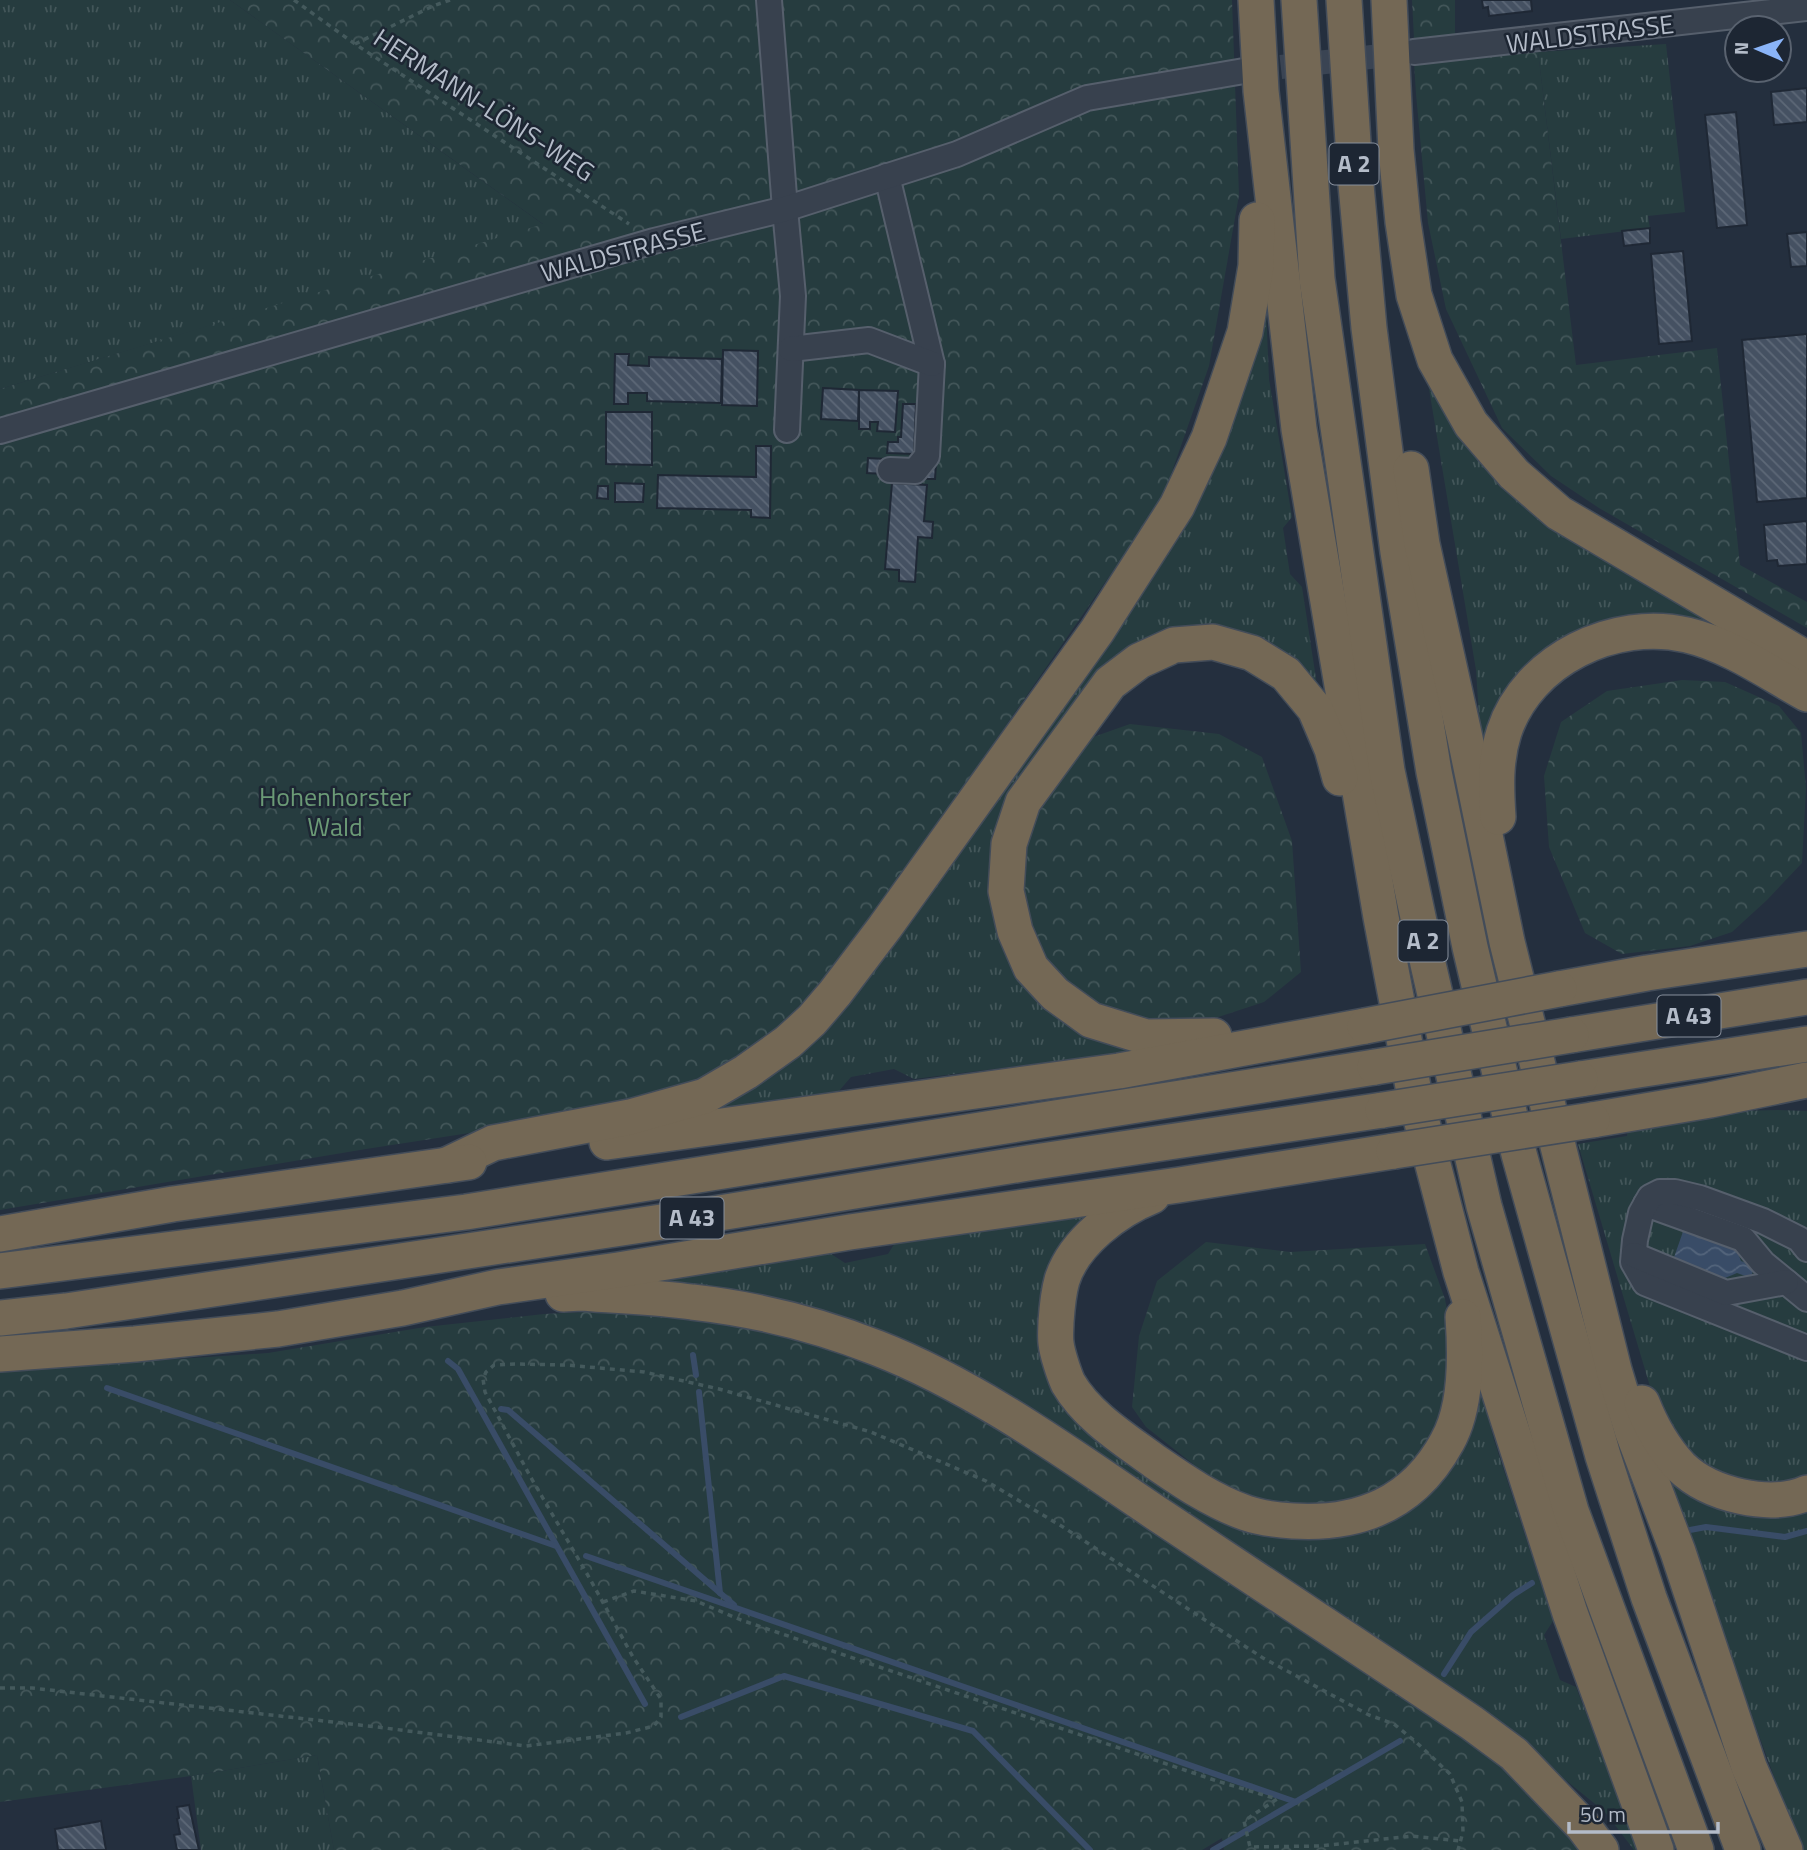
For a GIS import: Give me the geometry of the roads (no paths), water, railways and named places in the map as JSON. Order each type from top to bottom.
[{"type":"highway","points":[[447,1165],[493,1143],[630,1117],[705,1096],[746,1072],[788,1042],[835,993],[1097,631],[1177,506],[1188,484],[1209,438],[1245,332],[1256,266],[1252,81],[1256,0]]},
{"type":"highway","name":"A 2","points":[[1299,0],[1317,279],[1387,771],[1428,964],[1484,1206],[1571,1511],[1696,1850]]},
{"type":"highway","name":"A 2","points":[[1344,0],[1355,174],[1369,328],[1398,552],[1434,772],[1469,947],[1519,1154],[1603,1456],[1649,1598],[1743,1850]]},
{"type":"highway","points":[[1389,0],[1396,150],[1413,295],[1435,360],[1471,424],[1514,474],[1559,513],[1807,659]]},
{"type":"highway","points":[[1252,81],[1299,429],[1381,917],[1414,1092],[1461,1272],[1570,1613],[1656,1850]]},
{"type":"highway","points":[[1369,328],[1396,371],[1422,544],[1507,942],[1614,1370],[1632,1430],[1678,1552],[1749,1767],[1785,1850]]},
{"type":"highway","points":[[1507,942],[1495,774],[1504,732],[1515,708],[1530,686],[1552,667],[1576,650],[1615,635],[1652,630],[1687,635],[1725,648],[1807,694]]},
{"type":"highway","points":[[1302,1037],[1146,1037],[1091,1020],[1055,994],[1031,968],[1015,931],[1006,891],[1009,844],[1023,802],[1110,682],[1139,661],[1174,645],[1213,642],[1252,653],[1286,674],[1315,709],[1332,749],[1346,801],[1357,861],[1381,917]]},
{"type":"highway","points":[[1647,974],[1689,960],[1772,945],[1807,932]]},
{"type":"highway","points":[[0,1234],[173,1204],[1119,1070],[1559,989],[1807,949]]},
{"type":"highway","name":"A 43","points":[[0,1271],[466,1212],[1807,997]]},
{"type":"highway","name":"A 43","points":[[0,1318],[66,1311],[695,1217],[1028,1163],[1807,1044]]},
{"type":"highway","points":[[0,1354],[135,1344],[278,1329],[403,1308],[498,1287],[1592,1121],[1807,1080]]},
{"type":"highway","points":[[1710,1100],[1779,1098],[1807,1103]]},
{"type":"highway","points":[[1179,1185],[1136,1202],[1101,1226],[1074,1255],[1062,1278],[1057,1300],[1056,1342],[1068,1382],[1086,1407],[1184,1482],[1217,1501],[1248,1514],[1282,1520],[1318,1522],[1357,1517],[1388,1504],[1415,1485],[1448,1441],[1460,1407],[1466,1357],[1461,1272]]},
{"type":"highway","points":[[1583,1247],[1648,1420],[1682,1467],[1707,1484],[1742,1496],[1782,1500],[1807,1493]]},
{"type":"highway","points":[[403,1308],[448,1307],[582,1293],[693,1302],[814,1327],[875,1347],[918,1365],[958,1385],[1061,1449],[1472,1723],[1514,1754],[1583,1826],[1601,1850]]},
{"type":"street","points":[[769,0],[793,296],[788,430]]},
{"type":"street","name":"WALDSTRASSE","points":[[1414,52],[1759,7],[1807,8]]},
{"type":"street","name":"WALDSTRASSE","points":[[0,431],[654,241],[785,209],[957,154],[1087,98],[1252,81]]},
{"type":"street","points":[[887,176],[932,364],[927,456],[915,471],[890,470]]},
{"type":"street","points":[[791,349],[869,340],[932,364]]},
{"type":"street","points":[[1804,1243],[1763,1221],[1700,1198],[1675,1192],[1660,1192],[1650,1197],[1641,1213],[1633,1262],[1645,1283],[1807,1348]]},
{"type":"street","points":[[1646,1204],[1743,1239],[1763,1262],[1807,1299]]},
{"type":"street","points":[[1634,1255],[1726,1293],[1786,1282]]},
{"type":"water","points":[[1686,1223],[1733,1240],[1741,1261],[1754,1266],[1751,1278],[1737,1273],[1713,1283],[1671,1266]]},
{"type":"waterway","points":[[693,1355],[696,1375]]},
{"type":"waterway","points":[[448,1361],[458,1369],[645,1704]]},
{"type":"waterway","points":[[107,1388],[556,1546]]},
{"type":"waterway","points":[[699,1392],[720,1593]]},
{"type":"waterway","points":[[501,1409],[508,1410],[734,1605]]},
{"type":"waterway","points":[[1690,1530],[1706,1527],[1785,1537],[1807,1531]]},
{"type":"waterway","points":[[586,1556],[1296,1802]]},
{"type":"waterway","points":[[1444,1674],[1471,1632],[1513,1595],[1532,1583]]},
{"type":"waterway","points":[[681,1717],[784,1676],[973,1731],[1090,1850]]},
{"type":"waterway","points":[[1213,1850],[1400,1741]]},
{"type":"tunnel","points":[[1245,71],[1407,53]]},
{"type":"park label","name":"Hohenhorster Wald","points":[[335,812]]}]
